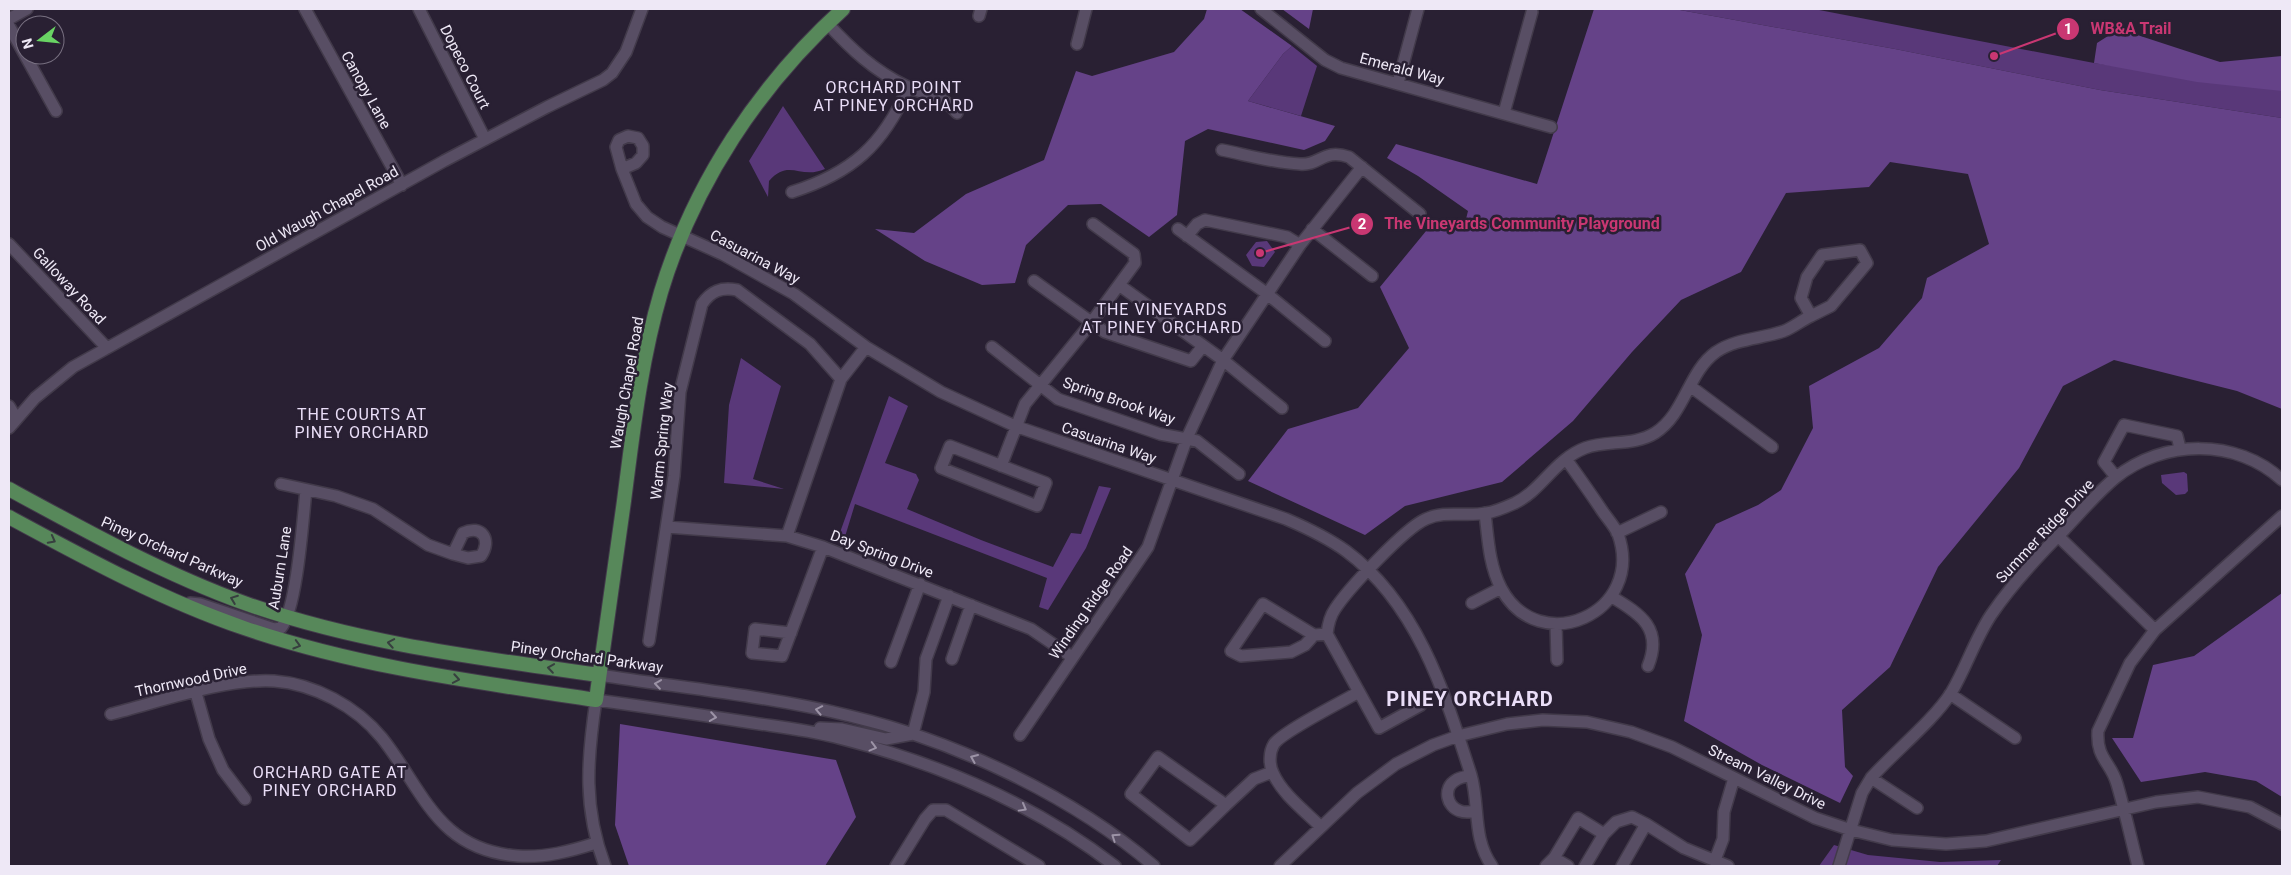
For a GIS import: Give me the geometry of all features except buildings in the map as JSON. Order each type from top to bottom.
[{"type":"main road","name":"Waugh Chapel Road","points":[[596,700],[644,360],[661,292],[681,236],[716,164],[756,104],[792,60],[843,9]]},
{"type":"main road","name":"Piney Orchard Parkway","points":[[9,489],[161,568],[248,604],[288,617],[366,638],[462,655],[599,675]]},
{"type":"main road","points":[[9,517],[130,581],[176,602],[258,633],[367,664],[596,700]]},
{"type":"street","points":[[9,19],[27,9]]},
{"type":"street","name":"Canopy Lane","points":[[305,9],[402,185]]},
{"type":"street","name":"Dopeco Court","points":[[419,9],[485,138]]},
{"type":"street","name":"Old Waugh Chapel Road","points":[[12,423],[50,385],[73,367],[485,138],[604,80],[612,73],[626,52],[642,9]]},
{"type":"street","points":[[1077,44],[1086,9]]},
{"type":"street","name":"Emerald Way","points":[[1261,9],[1325,60],[1341,68],[1551,127]]},
{"type":"street","points":[[1398,83],[1418,9]]},
{"type":"street","points":[[1504,113],[1532,12]]},
{"type":"street","points":[[827,23],[866,62],[908,88],[935,94],[948,102],[957,113]]},
{"type":"street","points":[[9,26],[56,111]]},
{"type":"street","points":[[792,192],[818,184],[843,171],[864,155],[880,138],[896,114],[908,88]]},
{"type":"street","points":[[1222,150],[1301,165],[1332,153],[1349,158],[1420,214]]},
{"type":"street","name":"Winding Ridge Road","points":[[1020,734],[1148,547],[1187,438],[1223,360],[1266,293],[1312,229],[1362,167]]},
{"type":"street","name":"Casuarina Way","points":[[622,169],[632,197],[642,210],[662,227],[722,254],[794,294],[866,347],[942,392],[1015,426],[1286,519],[1317,533],[1347,551],[1368,570],[1395,600],[1417,633],[1435,671],[1471,775]]},
{"type":"street","points":[[1300,246],[1287,237],[1204,220],[1183,233],[1266,293],[1325,341]]},
{"type":"street","points":[[1001,466],[1025,404],[1042,385],[1135,263],[1134,254],[1093,224]]},
{"type":"street","points":[[1312,229],[1372,276]]},
{"type":"street","name":"Galloway Road","points":[[9,244],[107,348]]},
{"type":"street","points":[[1421,705],[1379,728],[1327,634],[1328,624],[1334,610],[1368,570],[1404,535],[1426,519],[1447,514],[1486,513],[1514,504],[1533,491],[1551,470],[1586,448],[1635,441],[1655,433],[1670,419],[1702,366],[1717,352],[1737,342],[1785,331],[1831,306],[1867,263],[1860,250],[1822,255],[1807,277],[1801,298],[1811,316]]},
{"type":"street","points":[[1034,281],[1105,332],[1191,362],[1203,346]]},
{"type":"street","points":[[1119,285],[1223,360],[1282,408]]},
{"type":"street","name":"Warm Spring Way","points":[[649,641],[674,476],[680,392],[700,311],[708,296],[717,290],[727,288],[737,290],[810,344],[841,379]]},
{"type":"street","name":"Spring Brook Way","points":[[992,346],[1058,399],[1160,434],[1197,441],[1239,474]]},
{"type":"street","points":[[787,536],[841,379],[866,347]]},
{"type":"street","points":[[1690,386],[1772,447]]},
{"type":"street","points":[[9,406],[12,423]]},
{"type":"street","points":[[2116,477],[2104,462],[2124,425],[2177,436],[2180,448]]},
{"type":"street","points":[[950,446],[1001,466],[1046,483],[1037,506],[941,468],[950,446]]},
{"type":"street","name":"Summer Ridge Drive","points":[[1839,866],[1862,793],[1871,778],[1950,694],[1990,617],[2014,583],[2116,477],[2146,460],[2180,448],[2209,448],[2239,454],[2275,474],[2282,480]]},
{"type":"street","points":[[1486,513],[1490,554],[1501,588],[1514,606],[1534,618],[1556,624],[1576,622],[1596,612],[1612,597],[1621,578],[1622,552],[1617,533],[1566,459]]},
{"type":"street","points":[[281,484],[336,496],[373,509],[428,545],[453,554]]},
{"type":"street","name":"Auburn Lane","points":[[176,602],[200,604],[274,629],[282,628],[288,617],[296,575],[306,490]]},
{"type":"street","points":[[1617,533],[1661,512]]},
{"type":"street","points":[[2138,866],[2117,781],[2102,758],[2097,743],[2098,731],[2130,663],[2155,630],[2282,516]]},
{"type":"street","name":"Day Spring Drive","points":[[667,527],[787,536],[823,547],[971,605],[994,612],[1031,629],[1072,657]]},
{"type":"street","points":[[2058,536],[2155,630]]},
{"type":"street","points":[[790,634],[823,547]]},
{"type":"street","points":[[891,662],[920,584]]},
{"type":"street","points":[[1472,603],[1501,588]]},
{"type":"street","points":[[800,730],[820,728],[842,729],[886,739],[912,734],[924,692],[926,659],[949,596]]},
{"type":"street","points":[[1612,597],[1637,612],[1650,629],[1654,652],[1648,666]]},
{"type":"street","points":[[1314,635],[1305,645],[1290,652],[1242,656],[1231,651],[1263,604],[1314,635],[1327,634]]},
{"type":"street","points":[[952,659],[971,605]]},
{"type":"street","points":[[1556,624],[1557,660]]},
{"type":"street","name":"Piney Orchard Parkway","points":[[599,675],[785,703],[850,716],[912,734],[977,759],[1022,780],[1065,804],[1118,839],[1154,866]]},
{"type":"street","name":"Thornwood Drive","points":[[111,714],[234,683],[274,681],[318,691],[337,700],[370,725],[381,737],[424,803],[437,819],[467,841],[483,848],[518,856],[556,854],[596,843]]},
{"type":"street","points":[[196,692],[208,740],[223,770],[245,799]]},
{"type":"street","points":[[1321,827],[1281,786],[1272,772],[1270,755],[1274,743],[1288,733],[1359,692]]},
{"type":"street","points":[[1950,694],[2015,738]]},
{"type":"street","points":[[605,866],[596,843],[589,810],[588,774],[596,700],[800,730],[879,749],[968,781],[1010,801],[1051,823],[1115,866]]},
{"type":"street","name":"Stream Valley Drive","points":[[1280,866],[1358,793],[1396,764],[1433,745],[1458,736],[1516,723],[1543,720],[1587,722],[1631,732],[1664,744],[1815,818],[1851,830],[1892,840],[1946,844],[1995,839],[2156,802],[2198,796],[2250,807],[2282,824]]},
{"type":"street","points":[[1226,805],[1158,757],[1132,794],[1190,840],[1254,779],[1272,772]]},
{"type":"street","points":[[1476,811],[1462,812],[1455,809],[1449,803],[1447,793],[1455,780],[1471,775],[1475,789],[1476,811],[1476,828],[1482,848],[1492,866]]},
{"type":"street","points":[[1715,860],[1723,839],[1724,812],[1734,778]]},
{"type":"street","points":[[1871,778],[1916,808]]},
{"type":"street","points":[[896,866],[925,819],[933,810],[946,810],[1039,866]]},
{"type":"street","points":[[1585,866],[1604,834],[1616,822],[1632,817],[1684,848],[1728,866]]},
{"type":"street","points":[[1568,866],[1550,862],[1578,818],[1604,834]]},
{"type":"street","points":[[1622,866],[1646,824]]},
{"type":"shaded area","points":[[1207,9],[1240,9],[1292,46],[1283,54],[1248,101],[1335,126],[1325,141],[1304,150],[1208,129],[1185,141],[1177,215],[1149,237],[1101,204],[1068,205],[1026,245],[1015,283],[982,285],[925,261],[875,229],[914,233],[966,194],[1044,160],[1076,71],[1092,76],[1174,52],[1204,19]]},
{"type":"shaded area","points":[[1282,9],[1313,9],[1309,29]]},
{"type":"shaded area","points":[[1594,9],[1680,10],[1895,49],[2100,90],[2282,118],[2282,409],[2237,391],[2114,360],[2063,386],[2019,468],[1938,567],[1890,667],[1842,710],[1845,767],[1853,776],[1840,803],[1762,765],[1684,721],[1702,635],[1685,574],[1716,524],[1758,505],[1781,490],[1813,428],[1809,386],[1879,348],[1922,298],[1927,278],[1989,244],[1968,174],[1890,162],[1869,187],[1786,193],[1741,272],[1681,300],[1632,352],[1573,421],[1502,482],[1405,506],[1365,535],[1248,481],[1288,429],[1358,408],[1409,348],[1380,287],[1431,225],[1465,223],[1468,211],[1418,176],[1387,158],[1396,144],[1537,184]]},
{"type":"shaded area","points":[[1654,9],[1814,9],[2094,63],[2282,90],[2282,118],[2100,90],[1895,49],[1680,10]]},
{"type":"shaded area","points":[[2119,29],[2220,62],[2282,56],[2282,91],[2197,82],[2094,63],[2097,43]]},
{"type":"shaded area","points":[[1292,46],[1317,66],[1301,116],[1248,101],[1283,54]]},
{"type":"shaded area","points":[[783,106],[825,169],[816,172],[789,170],[776,174],[769,181],[768,197],[749,161]]},
{"type":"shaded area","points":[[1267,241],[1275,252],[1264,267],[1252,266],[1246,255],[1256,242]]},
{"type":"shaded area","points":[[741,358],[781,386],[753,479],[784,489],[724,483],[729,405]]},
{"type":"shaded area","points":[[889,396],[908,406],[885,463],[916,474],[919,480],[907,509],[981,540],[1053,567],[1071,533],[1081,534],[1099,486],[1111,488],[1086,548],[1048,610],[1039,607],[1047,578],[855,504],[844,540],[838,538]]},
{"type":"shaded area","points":[[2184,472],[2187,474],[2188,491],[2185,494],[2176,495],[2162,483],[2161,475]]},
{"type":"shaded area","points":[[2282,593],[2282,797],[2256,781],[2205,772],[2141,782],[2112,738],[2133,738],[2153,665],[2194,656]]},
{"type":"shaded area","points":[[620,724],[836,760],[856,817],[825,866],[629,866],[615,825]]},
{"type":"shaded area","points":[[1834,845],[1868,855],[1940,862],[2001,860],[1997,866],[1819,866]]},
{"type":"place","name":"WB&A Trail","points":[[1994,56]]},
{"type":"place","name":"The Vineyards Community Playground","points":[[1260,253]]},
{"type":"district","name":"ORCHARD POINT AT PINEY ORCHARD","points":[[894,96]]},
{"type":"district","name":"THE VINEYARDS AT PINEY ORCHARD","points":[[1162,318]]},
{"type":"district","name":"THE COURTS AT PINEY ORCHARD","points":[[362,423]]},
{"type":"district","name":"PINEY ORCHARD","points":[[1470,699]]},
{"type":"district","name":"ORCHARD GATE AT PINEY ORCHARD","points":[[330,781]]}]
